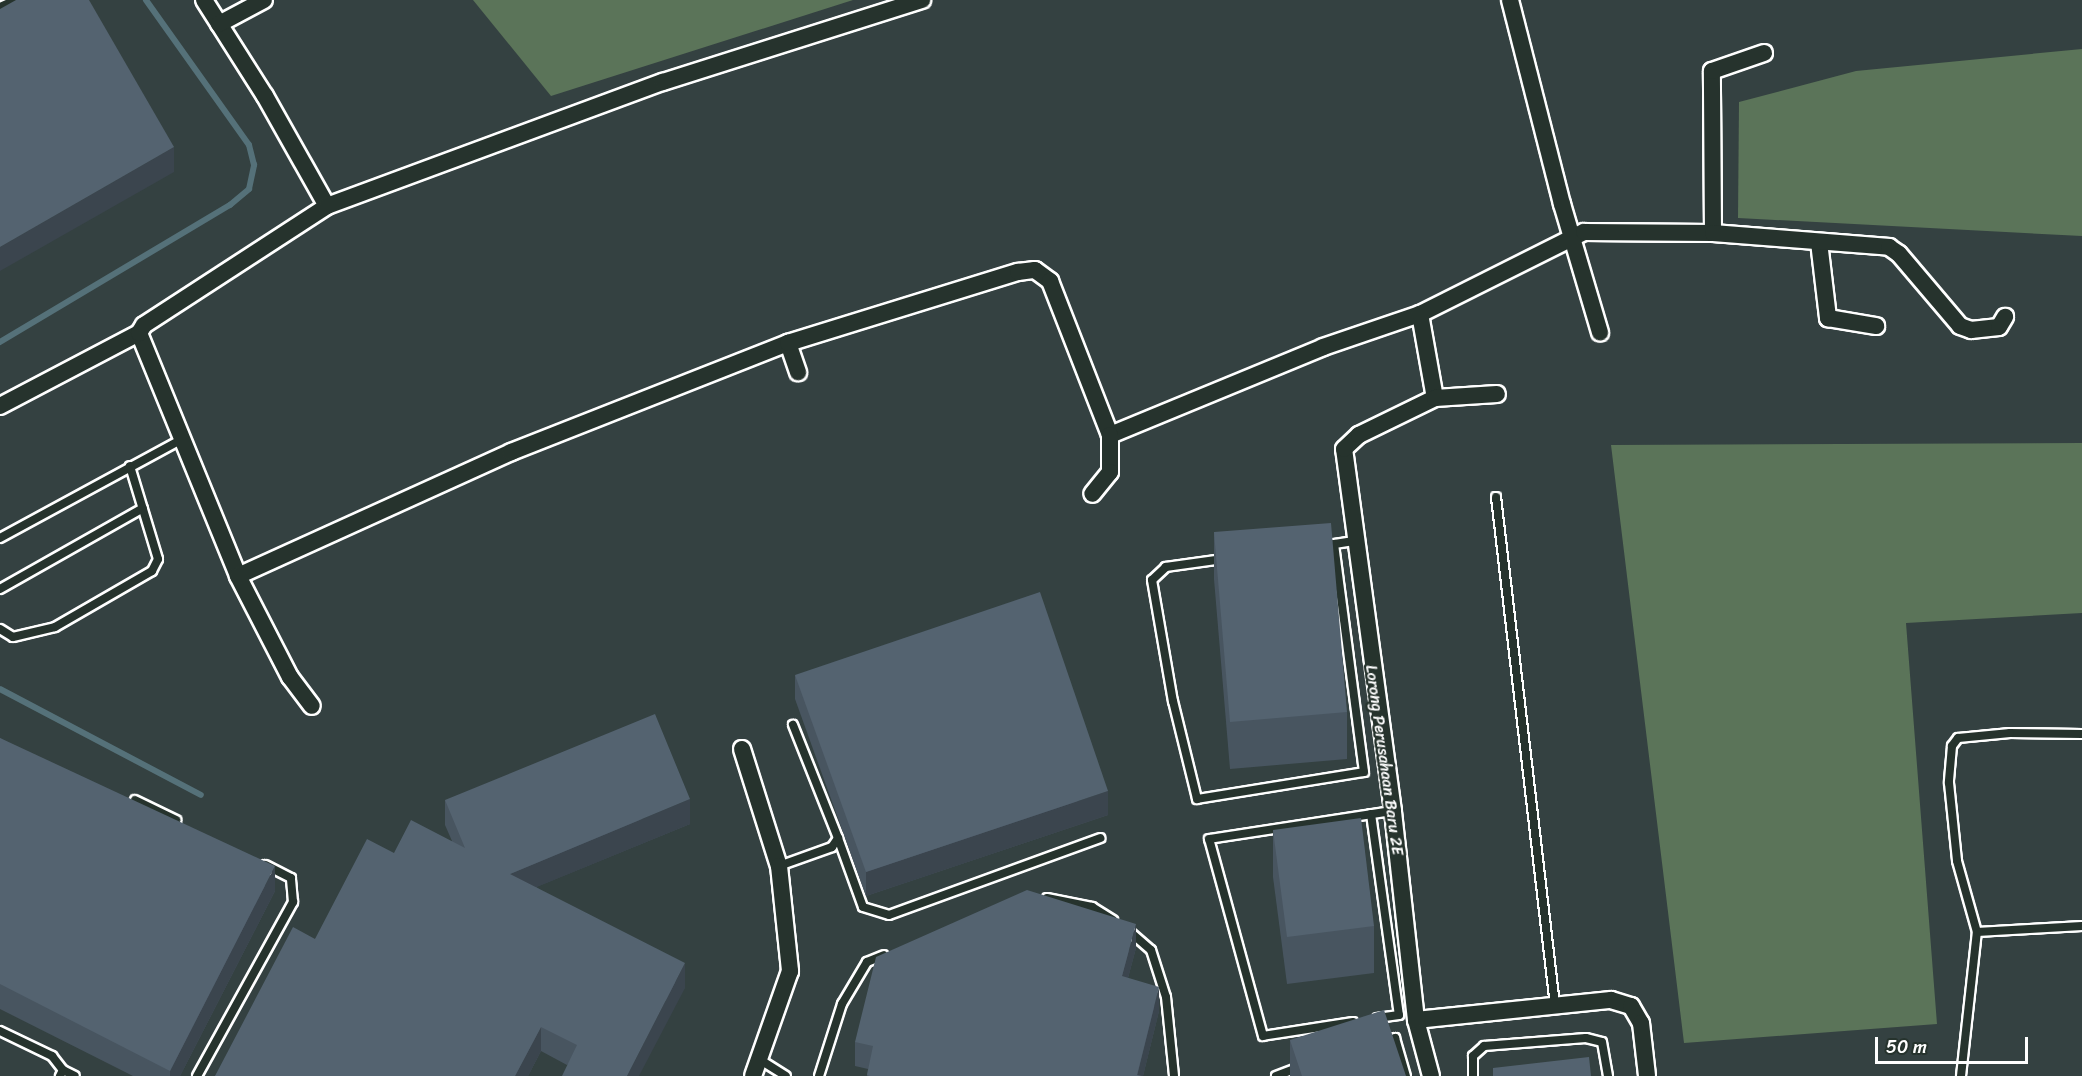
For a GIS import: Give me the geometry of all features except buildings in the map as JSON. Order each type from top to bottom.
[{"type":"street","points":[[204,0],[327,206]]},
{"type":"street","points":[[219,24],[264,0]]},
{"type":"street","points":[[0,406],[140,333],[144,325],[327,206],[663,82],[922,0]]},
{"type":"street","points":[[1510,0],[1562,204],[1574,235],[1600,332]]},
{"type":"street","points":[[1713,233],[1712,71],[1764,53]]},
{"type":"street","points":[[1110,435],[1323,347],[1420,314],[1529,262],[1574,235],[1713,233],[1889,247],[1899,254],[1960,326],[1971,330],[1999,327],[2005,317]]},
{"type":"street","points":[[1819,242],[1828,318],[1876,326]]},
{"type":"street","points":[[238,576],[511,452],[788,343],[930,297],[1035,270],[1050,281],[1110,435],[1110,472],[1092,494]]},
{"type":"street","points":[[1420,314],[1435,398],[1497,394]]},
{"type":"street","points":[[140,333],[238,576],[290,676],[312,706]]},
{"type":"street","points":[[788,343],[798,372]]},
{"type":"street","name":"Lorong Perusahaan Baru 2E","points":[[1431,1076],[1416,1020],[1393,811],[1343,461],[1348,443],[1435,398]]},
{"type":"street","points":[[742,749],[779,866],[790,971],[758,1069]]},
{"type":"street","points":[[1416,1020],[1611,1000],[1631,1006],[1641,1023],[1647,1076]]},
{"type":"lane","points":[[0,7],[14,0]]},
{"type":"lane","points":[[0,538],[182,439]]},
{"type":"lane","points":[[0,629],[13,637],[55,627],[152,571],[158,559],[130,466]]},
{"type":"lane","points":[[1496,497],[1555,1005]]},
{"type":"lane","points":[[0,589],[143,508]]},
{"type":"lane","points":[[1312,547],[1354,541]]},
{"type":"lane","points":[[1233,558],[1166,567],[1152,580],[1173,701],[1197,799],[1364,772],[1334,544]]},
{"type":"lane","points":[[793,725],[863,907],[889,915],[1100,838]]},
{"type":"lane","points":[[1961,1076],[1977,932],[1957,861],[1949,783],[1952,746],[1958,738],[2010,733],[2082,734]]},
{"type":"lane","points":[[135,800],[187,826]]},
{"type":"lane","points":[[1371,814],[1399,1015],[1263,1036],[1209,839],[1371,814],[1393,811]]},
{"type":"lane","points":[[779,866],[832,848],[838,838]]},
{"type":"lane","points":[[197,1076],[293,902],[291,878],[260,862]]},
{"type":"lane","points":[[1039,898],[1092,907],[1151,950],[1166,997],[1174,1076]]},
{"type":"lane","points":[[1977,932],[2082,927]]},
{"type":"lane","points":[[819,1076],[842,1004],[867,962],[890,953]]},
{"type":"lane","points":[[0,1031],[52,1056],[61,1073],[75,1076]]},
{"type":"lane","points":[[1373,1045],[1395,1038],[1406,1076]]},
{"type":"lane","points":[[1473,1076],[1473,1056],[1484,1046],[1586,1038],[1602,1042],[1608,1076]]},
{"type":"lane","points":[[1276,1076],[1308,1065]]},
{"type":"lane","points":[[758,1069],[786,1076]]},
{"type":"green space","points":[[473,0],[853,0],[551,96]]},
{"type":"green space","points":[[2082,49],[2082,236],[1738,218],[1739,102],[1856,71]]},
{"type":"green space","points":[[2082,443],[2082,613],[1906,623],[1937,1024],[1684,1043],[1611,445]]},
{"type":"waterway","points":[[0,342],[230,205],[249,189],[254,165],[249,145],[146,0]]},
{"type":"waterway","points":[[0,689],[201,795]]}]
